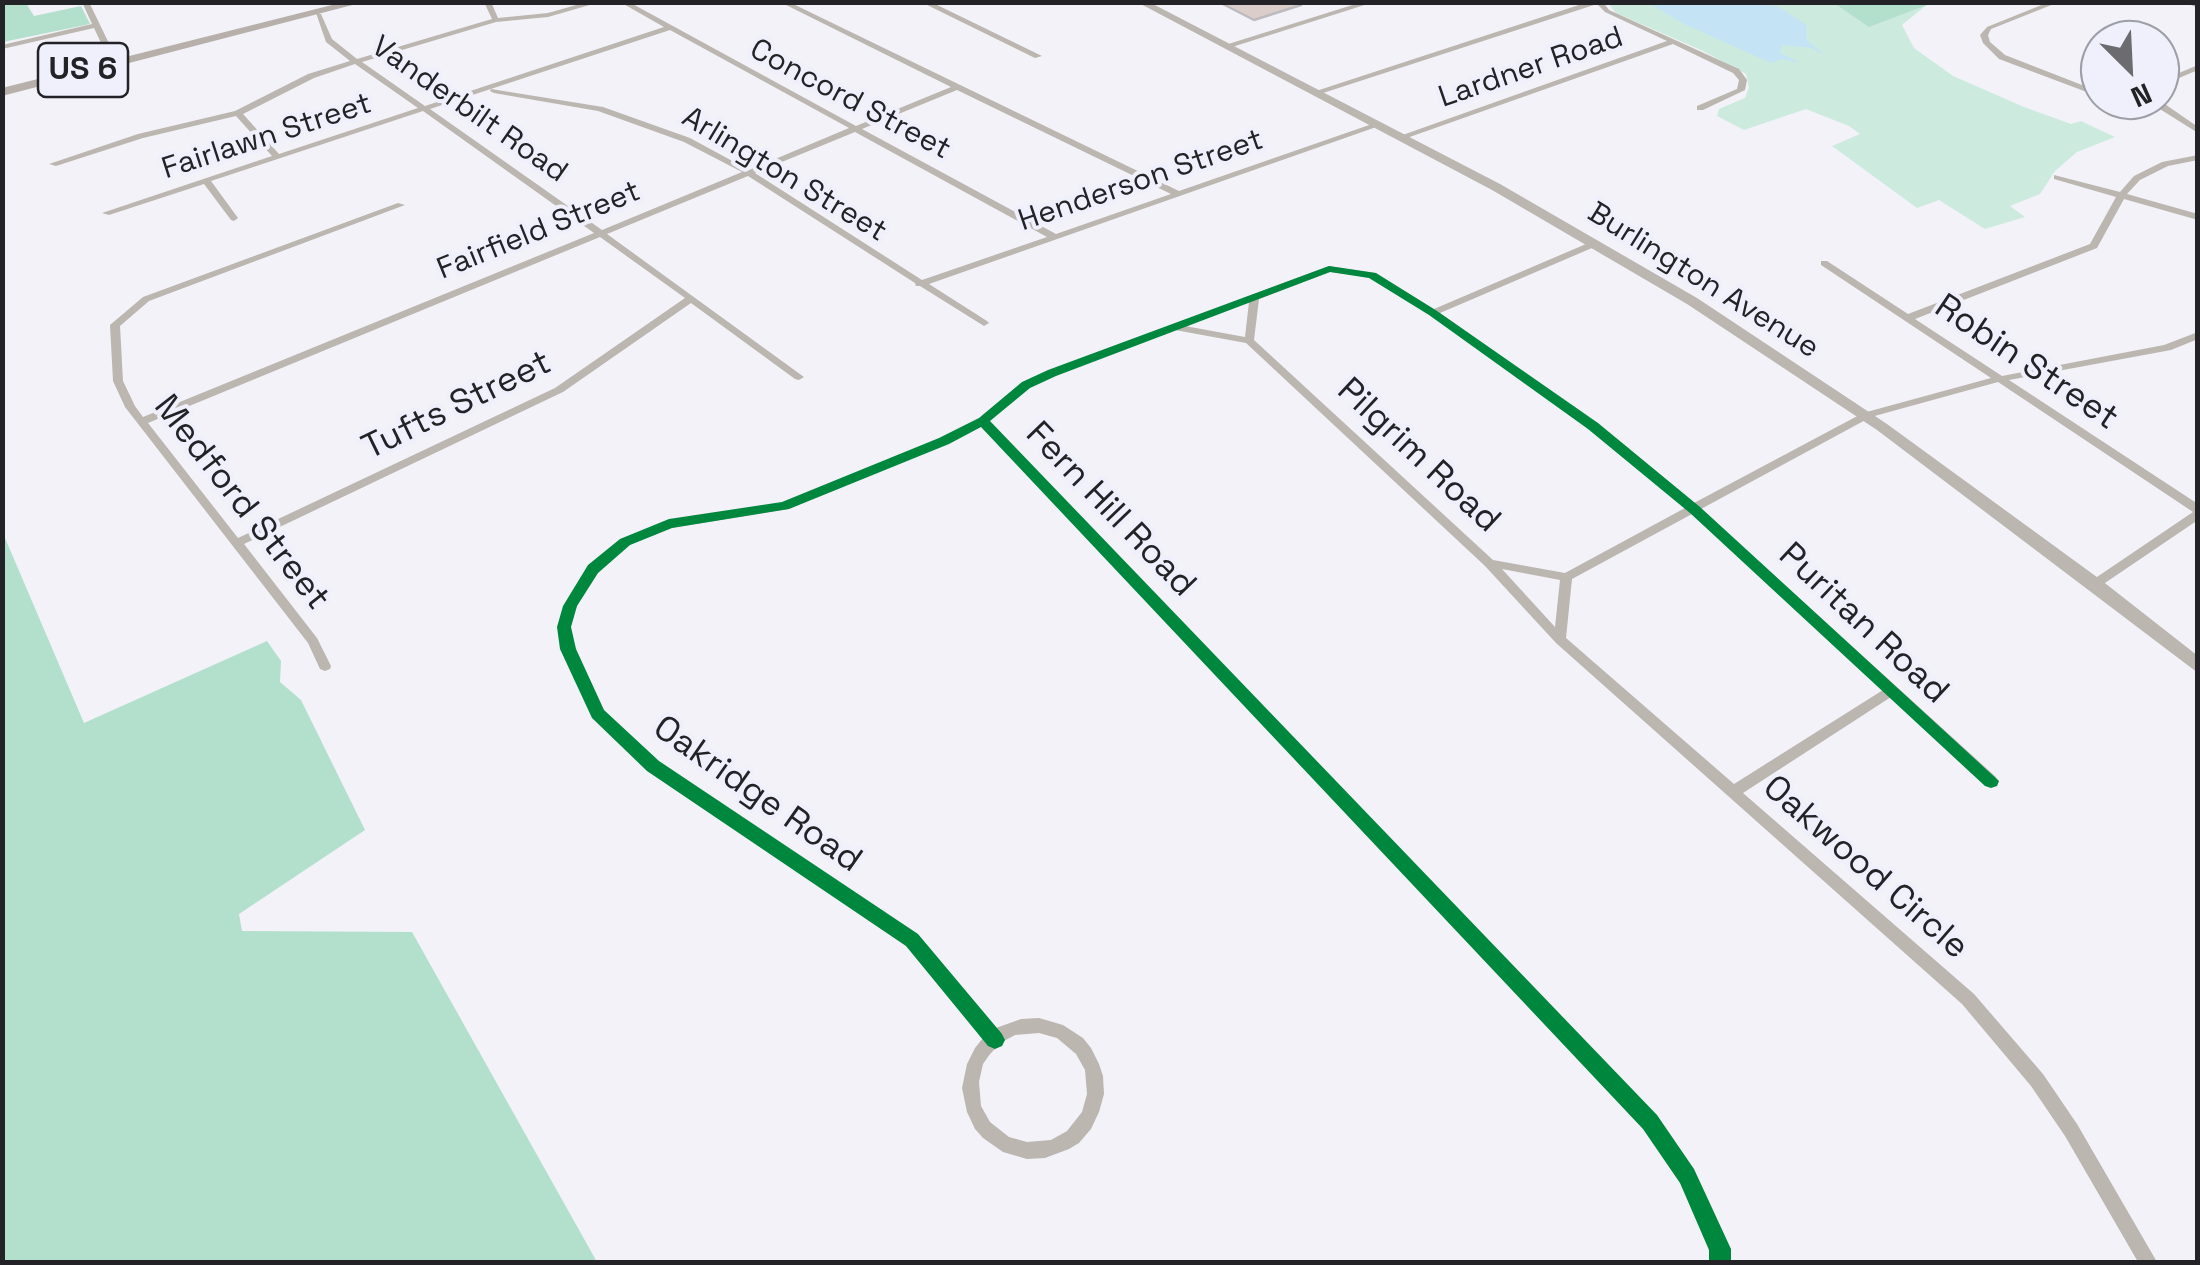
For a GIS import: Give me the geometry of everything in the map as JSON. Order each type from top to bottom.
[{"type":"highway","name":"US 6","points":[[2,92],[359,2]]},
{"type":"main road","name":"Burlington Avenue","points":[[1141,2],[1596,242],[1776,354],[2095,584],[2198,666]]},
{"type":"street","points":[[85,2],[114,62]]},
{"type":"street","points":[[487,2],[496,20]]},
{"type":"street","points":[[53,164],[141,136],[238,113],[311,76],[356,61],[496,20],[548,16],[597,2]]},
{"type":"street","name":"Concord Street","points":[[623,2],[1055,237]]},
{"type":"street","points":[[783,2],[1178,194]]},
{"type":"street","points":[[924,2],[1038,56]]},
{"type":"street","points":[[1226,46],[1371,2]]},
{"type":"street","points":[[1317,92],[1598,2],[1607,11],[1724,63],[1742,80],[1741,90],[1700,108]]},
{"type":"street","points":[[2056,2],[1990,28],[1984,35],[1987,44],[2002,58],[2080,88]]},
{"type":"street","points":[[2188,2],[2198,6]]},
{"type":"street","name":"Vanderbilt Road","points":[[318,14],[330,40],[356,61],[800,378]]},
{"type":"street","points":[[2,47],[96,26]]},
{"type":"street","name":"Fairlawn Street","points":[[106,214],[668,28]]},
{"type":"street","name":"Lardner Road","points":[[1401,137],[1675,42]]},
{"type":"street","name":"Fairfield Street","points":[[141,422],[957,87]]},
{"type":"street","name":"Arlington Street","points":[[487,90],[544,96],[600,109],[676,134],[747,172],[984,324]]},
{"type":"street","points":[[238,113],[278,158]]},
{"type":"street","name":"Henderson Street","points":[[919,284],[1378,125]]},
{"type":"street","points":[[1908,318],[2094,246],[2121,196],[2137,178],[2153,169],[2198,158]]},
{"type":"street","points":[[2057,177],[2198,217]]},
{"type":"street","points":[[206,181],[234,218]]},
{"type":"street","name":"Medford Street","points":[[325,666],[313,641],[141,422],[118,381],[115,325],[126,312],[146,300],[402,205]]},
{"type":"street","points":[[1433,313],[1596,242]]},
{"type":"street","name":"Robin Street","points":[[1824,263],[2198,512]]},
{"type":"street","name":"Fern Hill Road","points":[[1695,510],[1593,426],[1433,313],[1372,275],[1348,270],[1330,269],[1306,276],[1026,385],[983,420],[1650,1122],[1688,1176],[1720,1248],[1720,1262]]},
{"type":"street","name":"Tufts Street","points":[[236,544],[560,390],[690,298]]},
{"type":"street","points":[[1177,328],[1249,341],[1254,298]]},
{"type":"street","points":[[1560,640],[1566,577],[1867,416],[2000,380],[2148,352],[2198,335]]},
{"type":"street","name":"Pilgrim Road","points":[[1249,341],[1489,563],[1566,577]]},
{"type":"street","name":"Oakridge Road","points":[[983,420],[944,441],[784,506],[668,524],[625,542],[593,568],[570,606],[564,626],[568,648],[598,714],[653,766],[912,940],[995,1040]]},
{"type":"street","name":"Puritan Road","points":[[1695,510],[1991,780]]},
{"type":"street","points":[[2095,584],[2198,512]]},
{"type":"street","name":"Oakwood Circle","points":[[1489,563],[1560,640],[1968,999],[2037,1080],[2072,1130],[2148,1262]]},
{"type":"street","points":[[1733,792],[1891,691]]},
{"type":"street","points":[[1042,1026],[1068,1034],[1084,1048],[1094,1066],[1096,1094],[1090,1114],[1074,1134],[1051,1146],[1023,1149],[1002,1142],[984,1129],[971,1104],[970,1082],[980,1056],[995,1040],[1020,1028],[1042,1026]]},
{"type":"green space","points":[[3,2],[26,3],[34,16],[81,6],[90,24],[3,42]]},
{"type":"green space","points":[[1608,3],[1929,3],[1902,25],[1914,48],[1953,76],[2024,107],[2071,124],[2081,121],[2115,137],[2077,152],[2055,171],[2040,194],[2010,206],[2025,217],[1985,229],[1939,200],[1917,208],[1832,146],[1860,134],[1849,126],[1806,109],[1744,130],[1717,116],[1719,109],[1745,98],[1749,87],[1746,74],[1616,13]]},
{"type":"green space","points":[[1834,3],[1932,3],[1869,27]]},
{"type":"green space","points":[[2,531],[84,723],[267,641],[281,661],[280,682],[301,700],[365,830],[239,914],[242,931],[412,932],[597,1262],[3,1262]]},
{"type":"water","points":[[1649,3],[1758,3],[1779,7],[1806,25],[1807,41],[1826,55],[1811,48],[1782,45],[1780,53],[1800,63],[1781,59],[1771,63],[1682,23]]},
{"type":"building","points":[[1219,2],[1301,2],[1301,5],[1254,20]]},
{"type":"cycle path","points":[[995,1040],[912,940],[653,766],[598,714],[568,649],[564,627],[570,606],[593,569],[625,542],[669,524],[784,506],[944,441],[983,421],[1026,385],[1052,373],[1329,269],[1372,275],[1433,313],[1593,426],[1695,510],[1991,781]]},
{"type":"cycle path","points":[[983,421],[1650,1122],[1687,1176],[1720,1249],[1720,1262]]}]
